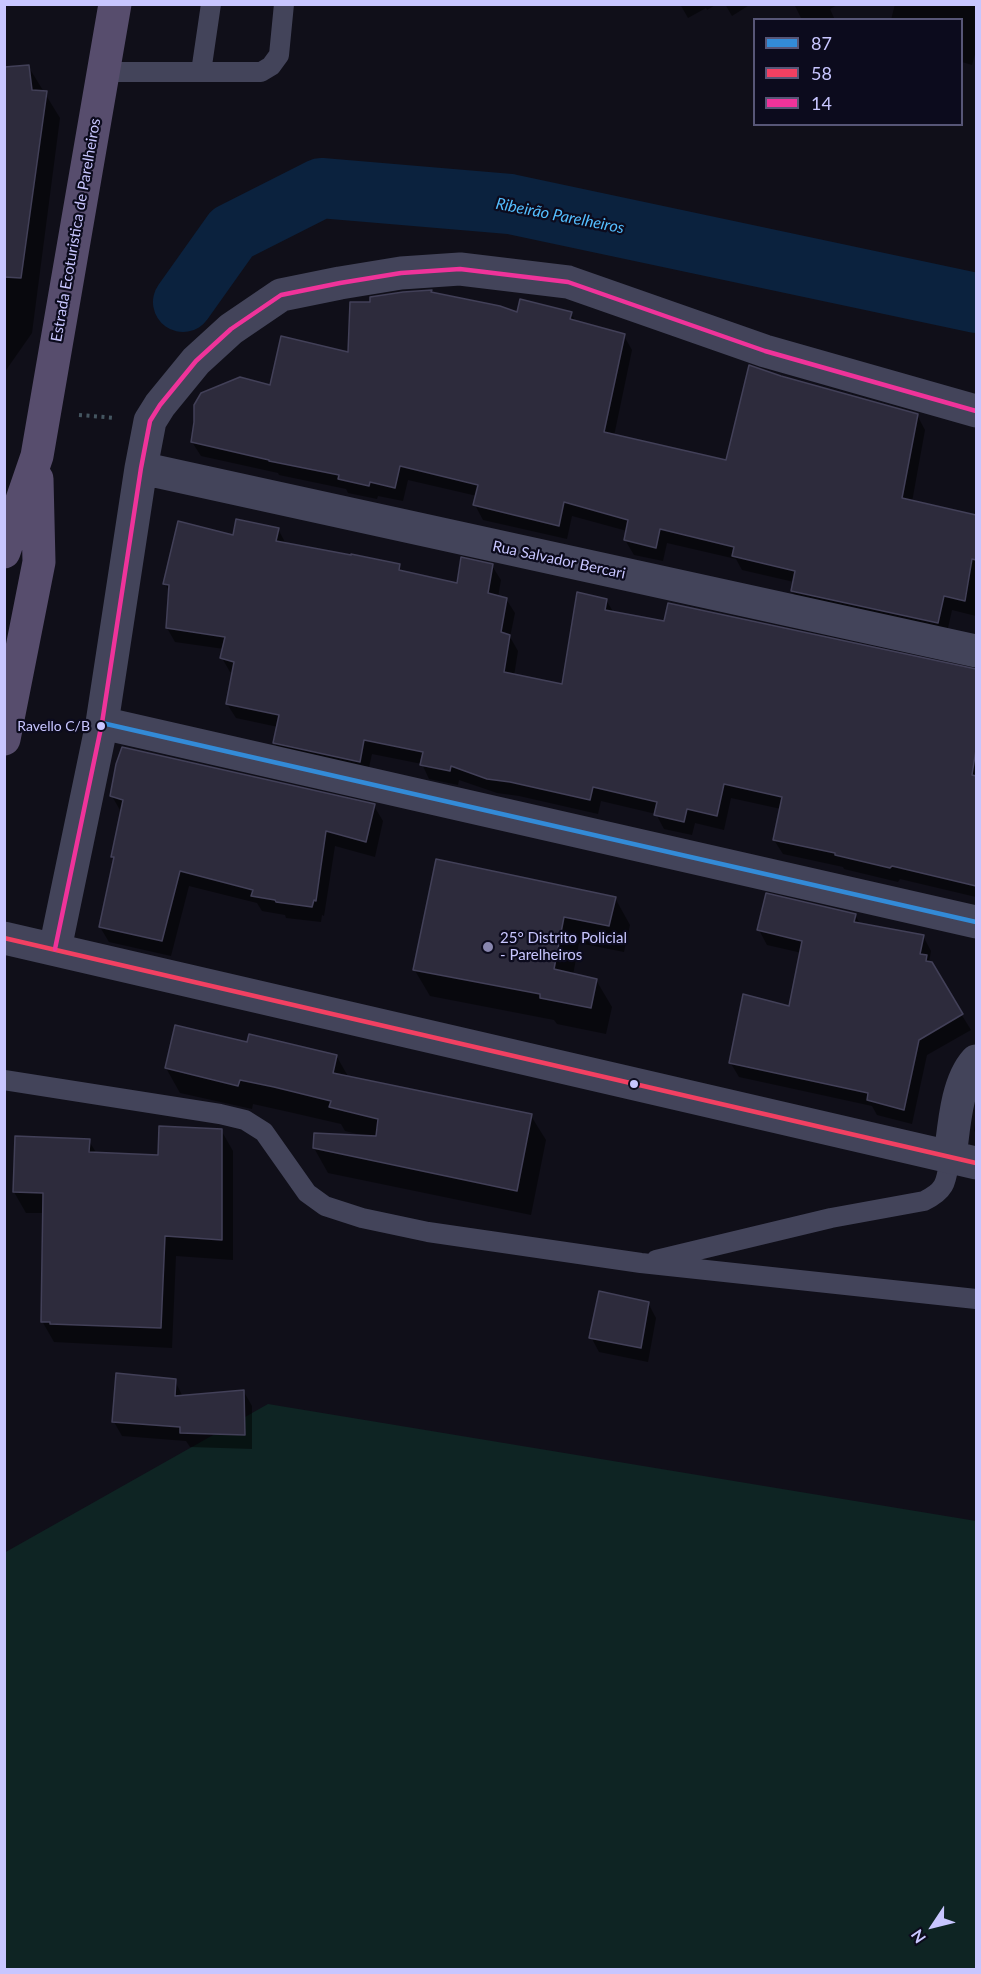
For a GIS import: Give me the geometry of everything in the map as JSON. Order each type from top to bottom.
[{"type":"main road","name":"Estrada Ecoturistica de Parelheiros","points":[[4,552],[37,456],[115,4]]},
{"type":"main road","name":"Estrada Ecoturistica de Parelheiros","points":[[4,739],[39,562],[37,456]]},
{"type":"street","points":[[55,949],[102,723],[150,421],[196,361],[231,329],[281,295],[402,273],[460,269],[568,282],[765,351],[976,411]]},
{"type":"street","name":"Rua Salvador Bercari","points":[[141,468],[976,651]]},
{"type":"street","points":[[102,723],[976,921]]},
{"type":"street","points":[[4,938],[963,1160],[957,1109],[971,1067],[976,1061]]},
{"type":"lane","points":[[201,72],[211,4]]},
{"type":"lane","points":[[103,72],[261,72],[272,66],[279,55],[284,4]]},
{"type":"lane","points":[[4,1080],[220,1114],[245,1120],[264,1132],[307,1193],[325,1206],[362,1218],[428,1232],[641,1263],[976,1299]]},
{"type":"lane","points":[[641,1263],[831,1218],[924,1201],[937,1195],[963,1160]]},
{"type":"path","points":[[45,412],[150,421]]},
{"type":"green space","points":[[268,1404],[976,1521],[976,1969],[5,1969],[4,1553]]},
{"type":"building","points":[[29,65],[32,90],[47,91],[21,278],[4,277],[4,67]]},
{"type":"building","points":[[432,290],[431,292],[500,306],[517,312],[520,299],[572,312],[570,319],[625,334],[604,432],[726,460],[749,365],[918,414],[902,498],[976,515],[976,560],[972,559],[965,601],[944,596],[938,623],[791,591],[795,571],[732,556],[734,547],[660,529],[656,548],[624,540],[628,520],[564,502],[559,526],[473,505],[478,485],[400,466],[395,488],[370,482],[369,486],[338,479],[339,475],[191,442],[194,405],[201,393],[240,377],[270,385],[281,336],[348,352],[350,302],[370,302],[370,297]]},
{"type":"building","points":[[236,519],[279,528],[276,541],[400,564],[399,570],[457,583],[461,557],[493,564],[488,593],[507,598],[501,632],[510,635],[504,672],[562,684],[577,592],[607,599],[605,610],[664,621],[668,603],[976,669],[976,750],[972,775],[976,776],[976,886],[773,840],[782,797],[724,784],[717,816],[687,809],[684,822],[654,815],[657,802],[593,787],[590,800],[487,779],[451,766],[450,771],[420,765],[423,752],[364,740],[360,762],[273,743],[279,715],[226,704],[234,662],[220,658],[225,637],[166,628],[169,585],[163,584],[178,521],[233,535]]},
{"type":"building","points":[[122,747],[375,804],[366,842],[326,831],[316,901],[314,900],[312,907],[251,896],[253,890],[180,871],[162,941],[99,927],[123,800],[110,796]]},
{"type":"building","name":"25° Distrito Policial - Parelheiros","points":[[436,859],[616,897],[609,926],[564,917],[554,969],[597,979],[591,1008],[540,998],[540,994],[413,970]]},
{"type":"building","points":[[766,893],[856,914],[854,922],[924,935],[920,954],[927,955],[926,961],[932,962],[963,1014],[919,1040],[904,1110],[867,1100],[868,1093],[729,1063],[743,994],[789,1006],[802,941],[757,930]]},
{"type":"building","points":[[175,1025],[247,1042],[249,1034],[337,1055],[333,1073],[532,1114],[517,1191],[313,1148],[314,1133],[376,1136],[378,1119],[329,1107],[331,1101],[274,1087],[240,1080],[238,1086],[165,1068]]},
{"type":"building","points":[[159,1126],[222,1129],[222,1240],[165,1236],[161,1328],[41,1322],[43,1193],[13,1192],[15,1136],[90,1139],[89,1152],[158,1155]]},
{"type":"building","points":[[599,1291],[649,1302],[641,1348],[589,1338]]},
{"type":"building","points":[[116,1373],[176,1379],[175,1396],[244,1390],[245,1435],[180,1433],[180,1427],[112,1422]]},
{"type":"waterway","name":"Ribeirão Parelheiros","points":[[183,302],[232,233],[321,188],[510,204],[976,303]]},
{"type":"transit line","name":"14","points":[[55,949],[102,723],[150,421],[196,361],[231,329],[281,295],[401,273],[460,269],[568,282],[765,351],[976,411]]},
{"type":"transit line","name":"87","points":[[102,723],[976,922]]},
{"type":"transit line","name":"58","points":[[4,938],[976,1163]]},
{"type":"place","name":"Ravello C/B","points":[[101,726]]},
{"type":"place","name":"25° Distrito Policial - Parelheiros","points":[[488,947]]}]
